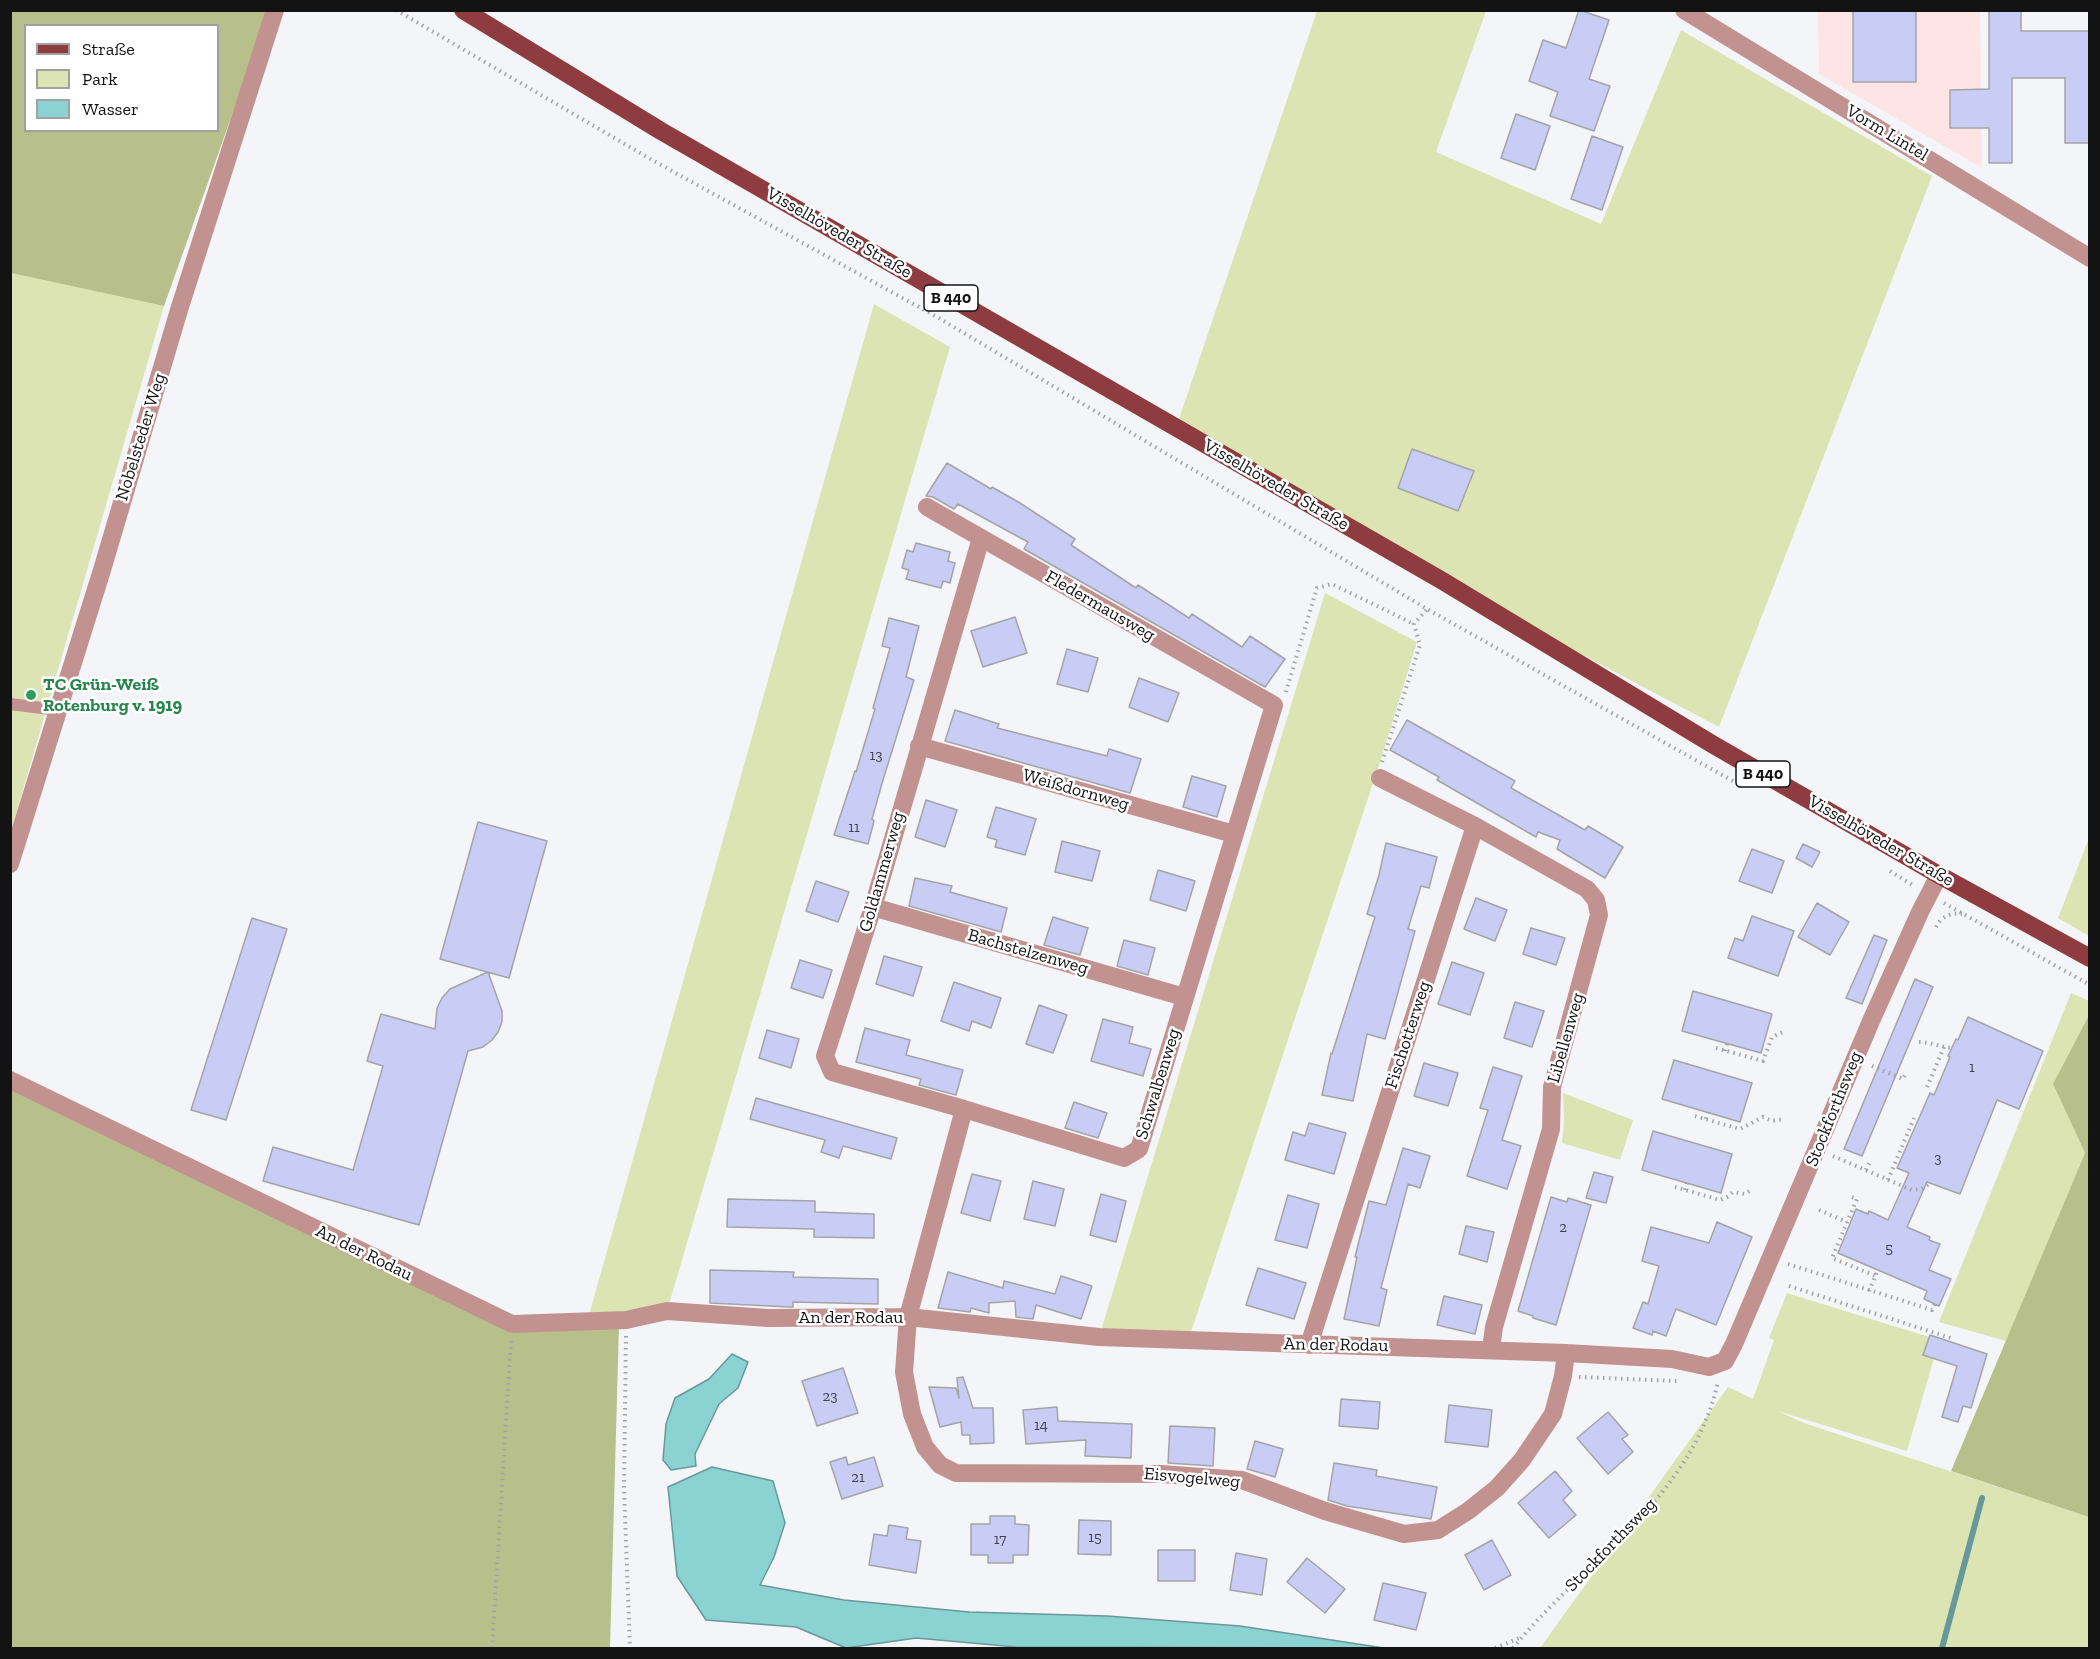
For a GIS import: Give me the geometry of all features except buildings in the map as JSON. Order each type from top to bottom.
[{"type":"main road","name":"Visselhöveder Straße","points":[[463,10],[672,137],[1442,580],[1712,744],[1939,875],[2090,958]]},
{"type":"street","name":"Nobelsteder Weg","points":[[10,864],[179,310],[275,10]]},
{"type":"street","name":"Vorm Lintel","points":[[1684,10],[2090,258]]},
{"type":"street","name":"Fledermausweg","points":[[927,507],[1274,705]]},
{"type":"street","name":"Goldammerweg","points":[[964,1109],[832,1072],[825,1056],[873,907],[981,538]]},
{"type":"street","name":"Schwalbenweg","points":[[964,1109],[1124,1158],[1139,1149],[1274,705]]},
{"type":"street","name":"Weißdornweg","points":[[919,746],[1234,834]]},
{"type":"street","points":[[1380,778],[1474,826]]},
{"type":"street","name":"Fischotterweg","points":[[1309,1345],[1474,826]]},
{"type":"street","name":"Libellenweg","points":[[1474,826],[1587,890],[1594,896],[1599,910],[1598,924],[1552,1087],[1551,1129],[1494,1327],[1491,1349]]},
{"type":"street","name":"Stockforthsweg","points":[[1717,1366],[1725,1362],[1734,1344],[1871,1021],[1928,894],[1939,875]]},
{"type":"street","name":"Bachstelzenweg","points":[[873,907],[1184,997]]},
{"type":"street","name":"An der Rodau","points":[[10,1080],[512,1324],[626,1320],[668,1311],[768,1318],[908,1317],[1098,1337],[1491,1349],[1672,1359],[1705,1367],[1717,1366]]},
{"type":"street","points":[[908,1317],[964,1109]]},
{"type":"street","name":"Eisvogelweg","points":[[908,1317],[904,1372],[912,1414],[924,1447],[940,1465],[956,1473],[1161,1474],[1242,1480],[1325,1510],[1404,1534],[1438,1530],[1468,1511],[1497,1488],[1522,1460],[1553,1414],[1563,1376],[1566,1353]]},
{"type":"lane","points":[[10,704],[58,710]]},
{"type":"path","points":[[396,10],[642,154],[937,317],[1427,609],[1741,785]]},
{"type":"path","points":[[1274,705],[1285,696],[1317,588],[1332,584],[1414,624],[1420,645],[1381,766],[1380,778]]},
{"type":"path","points":[[1414,624],[1427,609]]},
{"type":"path","points":[[1885,867],[1928,894],[2090,985]]},
{"type":"path","points":[[1716,1048],[1763,1061],[1772,1037],[1785,1031]]},
{"type":"path","points":[[1919,1042],[1929,1041],[1952,1048]]},
{"type":"path","points":[[1725,1051],[1727,1044]]},
{"type":"path","points":[[1927,1087],[1944,1047]]},
{"type":"path","points":[[1871,1066],[1903,1079],[1906,1073]]},
{"type":"path","points":[[1706,1119],[1708,1112]]},
{"type":"path","points":[[1695,1116],[1740,1129],[1763,1117],[1772,1121],[1785,1119]]},
{"type":"path","points":[[1888,1180],[1914,1118]]},
{"type":"path","points":[[1833,1156],[1914,1191],[1922,1190],[1929,1184]]},
{"type":"path","points":[[1866,1170],[1870,1162]]},
{"type":"path","points":[[1685,1190],[1687,1183]]},
{"type":"path","points":[[1675,1187],[1720,1200],[1724,1200],[1733,1191],[1745,1194],[1751,1190]]},
{"type":"path","points":[[1852,1197],[1857,1199],[1832,1258],[1876,1276]]},
{"type":"path","points":[[1819,1210],[1847,1222]]},
{"type":"path","points":[[1832,1244],[1837,1246]]},
{"type":"path","points":[[1784,1263],[1932,1310],[1935,1304]]},
{"type":"path","points":[[1869,1291],[1878,1270]]},
{"type":"path","points":[[1789,1286],[1954,1339]]},
{"type":"path","points":[[626,1320],[624,1487],[630,1648]]},
{"type":"path","points":[[492,1648],[512,1324]]},
{"type":"path","name":"Stockforthsweg","points":[[1513,1648],[1643,1516],[1674,1477],[1698,1437],[1710,1410],[1718,1383],[1717,1366]]},
{"type":"path","points":[[1495,1648],[1523,1636]]},
{"type":"shaded area","points":[[1818,11],[1980,11],[1982,168],[1819,74]]},
{"type":"green space","points":[[11,11],[269,11],[164,306],[11,273]]},
{"type":"green space","points":[[1317,11],[1486,11],[1436,152],[1601,224],[1681,30],[1932,176],[1719,727],[1441,580],[1176,428]]},
{"type":"green space","points":[[11,273],[164,306],[11,831]]},
{"type":"green space","points":[[874,304],[950,347],[667,1311],[587,1322]]},
{"type":"green space","points":[[1325,593],[1417,642],[1381,759],[1188,1341],[1099,1337]]},
{"type":"green space","points":[[2089,838],[2090,936],[2058,918]]},
{"type":"green space","points":[[2071,993],[2089,1001],[2089,1015],[2053,1084],[2085,1153],[2006,1341],[1939,1322]]},
{"type":"green space","points":[[2089,1015],[2089,1517],[1951,1471],[2085,1153],[2053,1084]]},
{"type":"green space","points":[[10,1089],[512,1326],[619,1324],[610,1648],[11,1648]]},
{"type":"green space","points":[[1563,1093],[1633,1120],[1620,1160],[1562,1143]]},
{"type":"green space","points":[[1787,1293],[1929,1337],[1923,1355],[1934,1358],[1907,1451],[1778,1411],[1804,1423],[2089,1517],[2089,1648],[1540,1648],[1728,1387],[1753,1399],[1774,1340],[1769,1338]]},
{"type":"water","points":[[732,1354],[748,1362],[738,1388],[719,1404],[695,1454],[696,1466],[671,1470],[663,1460],[666,1424],[675,1398],[709,1379]]},
{"type":"water","points":[[712,1467],[773,1481],[785,1523],[774,1557],[760,1585],[844,1600],[969,1612],[1107,1616],[1240,1626],[1384,1648],[1016,1647],[916,1638],[846,1648],[796,1627],[706,1620],[677,1576],[668,1487]]},
{"type":"waterway","points":[[1942,1648],[1982,1498]]},
{"type":"place","name":"TC Grün-Weiß Rotenburg v. 1919","points":[[31,695]]}]
